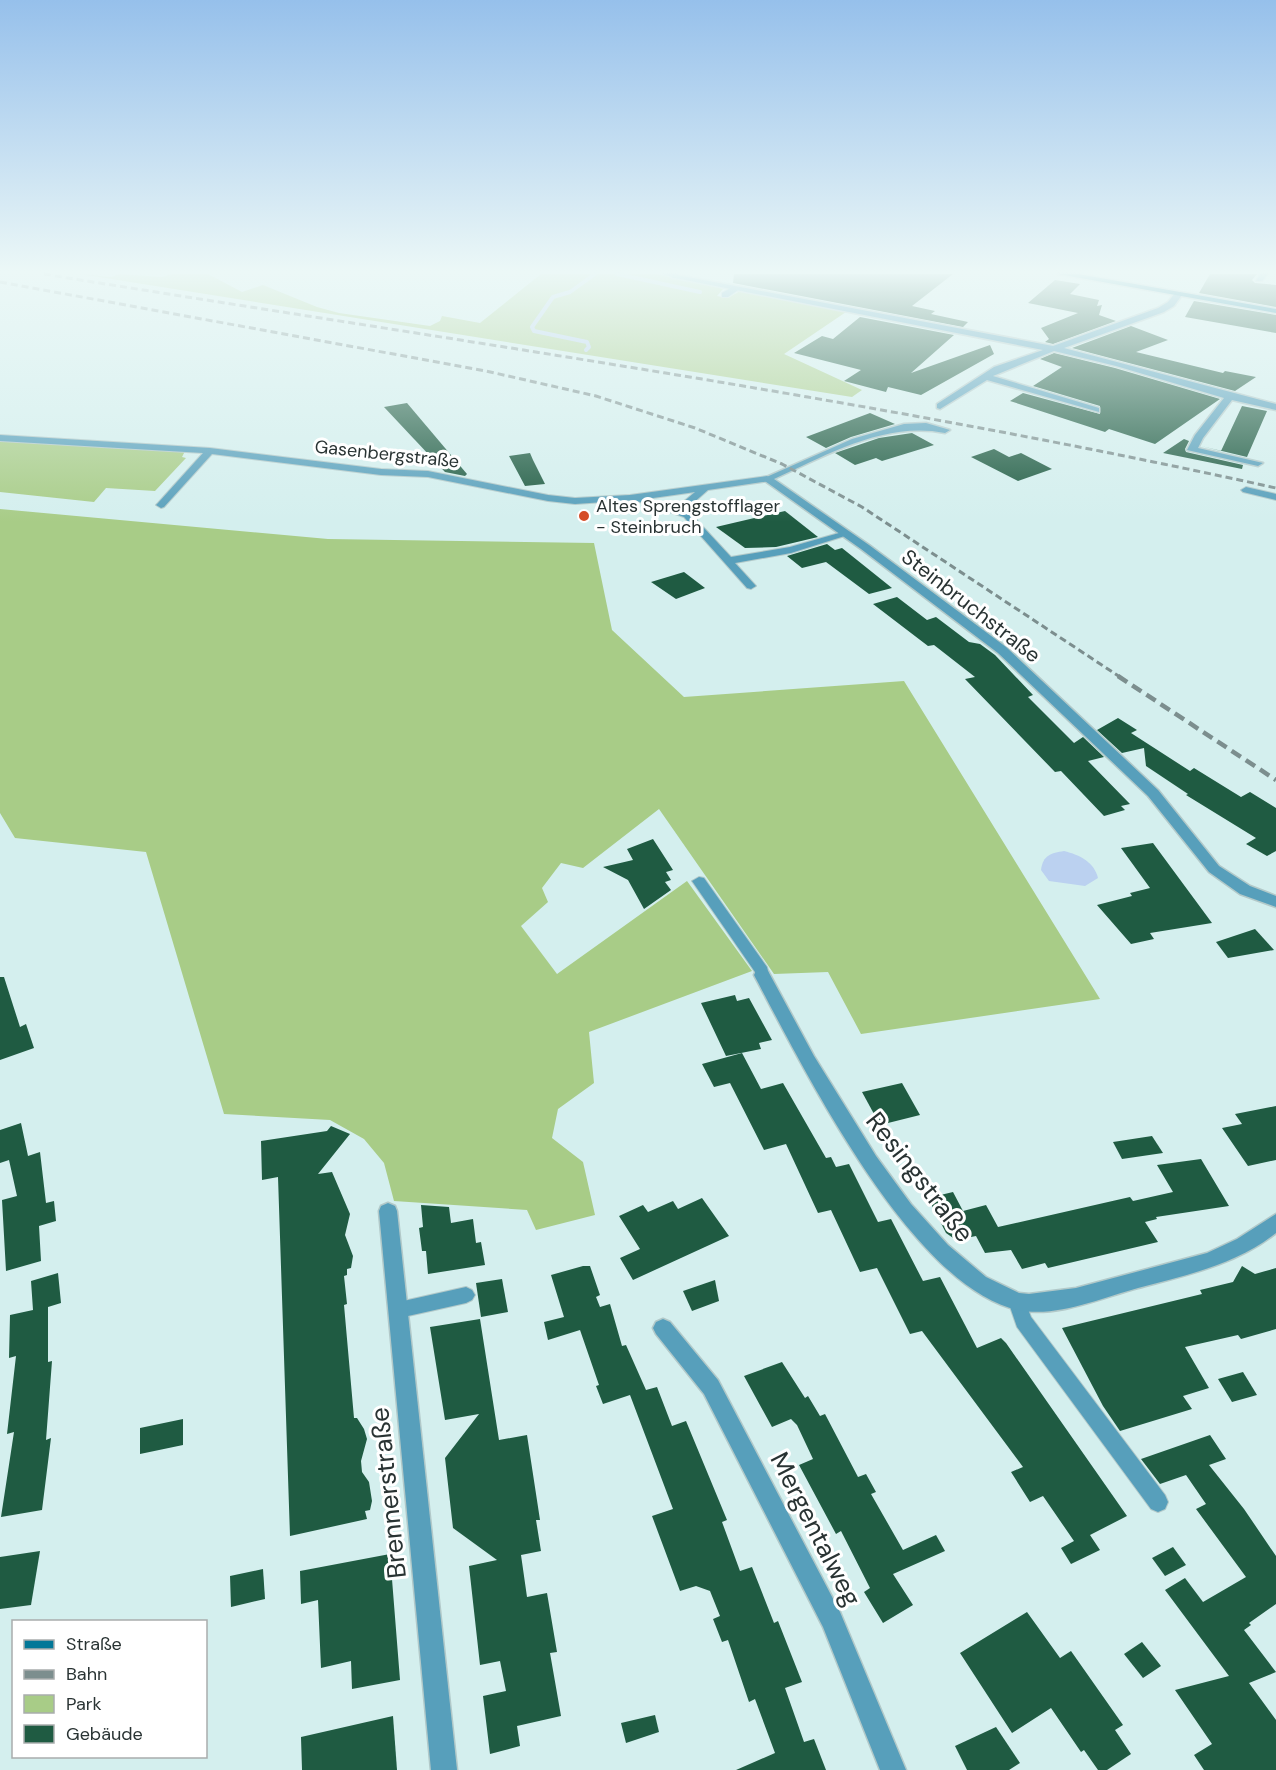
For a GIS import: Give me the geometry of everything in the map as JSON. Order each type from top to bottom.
[{"type":"street","points":[[940,406],[988,377],[997,369],[1030,357]]},
{"type":"street","points":[[1088,357],[1229,397],[1276,407]]},
{"type":"street","points":[[988,377],[1096,410]]},
{"type":"street","points":[[1229,397],[1198,438],[1192,450],[1258,463]]},
{"type":"street","points":[[767,479],[849,443],[878,434],[913,425],[945,430]]},
{"type":"street","name":"Steinbruchstraße","points":[[767,479],[846,534],[1002,650],[1153,793],[1214,869],[1245,890],[1276,902]]},
{"type":"street","name":"Resingstraße","points":[[762,975],[811,1069],[835,1109],[922,1230],[961,1270],[993,1291],[1017,1301],[1036,1304],[1218,1259],[1244,1247],[1276,1222]]},
{"type":"street","name":"Brennerstraße","points":[[388,1211],[444,1770]]},
{"type":"street","name":"Mergentalweg","points":[[663,1328],[711,1387],[832,1620],[893,1770]]},
{"type":"lane","name":"Gasenbergstraße","points":[[0,438],[210,451],[381,472],[428,474],[575,501],[630,498],[767,479]]},
{"type":"lane","points":[[161,505],[210,451]]},
{"type":"lane","points":[[687,515],[687,503],[706,487]]},
{"type":"lane","points":[[1246,490],[1276,497]]},
{"type":"lane","points":[[630,498],[687,515],[751,586]]},
{"type":"lane","points":[[727,561],[791,550],[846,534]]},
{"type":"lane","points":[[699,881],[762,971],[762,975]]},
{"type":"lane","points":[[399,1310],[466,1295]]},
{"type":"lane","points":[[1017,1301],[1023,1321],[1158,1502]]},
{"type":"green space","points":[[598,357],[790,357],[862,390],[852,397]]},
{"type":"green space","points":[[0,441],[185,451],[182,457],[186,458],[155,491],[106,488],[94,502],[0,492]]},
{"type":"green space","points":[[0,509],[328,539],[594,543],[612,630],[684,697],[904,681],[1100,999],[861,1034],[828,972],[774,974],[659,809],[583,868],[561,863],[542,888],[548,902],[521,926],[557,974],[687,881],[752,971],[589,1032],[594,1083],[558,1109],[552,1138],[583,1162],[595,1215],[536,1230],[527,1210],[394,1201],[384,1163],[364,1139],[330,1120],[224,1114],[146,852],[15,838],[0,813]]},
{"type":"water","points":[[1064,851],[1090,863],[1098,878],[1085,886],[1049,881],[1041,870],[1044,861],[1052,854]]},
{"type":"building","points":[[808,357],[930,357],[911,373],[957,357],[989,357],[921,395],[888,387],[886,392],[844,381],[861,370]]},
{"type":"building","points":[[1046,357],[1069,357],[1220,399],[1155,444],[1109,429],[1105,432],[1010,401],[1023,393],[1100,414],[1100,406],[1033,386],[1062,367],[1040,359]]},
{"type":"building","points":[[1105,357],[1155,357],[1223,373],[1225,371],[1256,377],[1235,391]]},
{"type":"building","points":[[407,403],[467,474],[465,476],[445,472],[384,407]]},
{"type":"building","points":[[1242,406],[1267,411],[1247,457],[1221,451]]},
{"type":"building","points":[[870,413],[895,424],[851,437],[826,448],[806,437]]},
{"type":"building","points":[[912,433],[934,445],[882,461],[876,458],[855,465],[835,453],[879,438]]},
{"type":"building","points":[[1184,439],[1189,441],[1186,452],[1243,465],[1242,469],[1163,453]]},
{"type":"building","points":[[994,449],[1009,457],[1021,453],[1052,469],[1018,481],[971,457]]},
{"type":"building","points":[[530,453],[545,484],[525,486],[509,456]]},
{"type":"building","points":[[785,511],[818,537],[776,547],[745,548],[716,527]]},
{"type":"building","points":[[827,544],[835,550],[842,548],[892,588],[869,594],[826,562],[802,568],[787,556]]},
{"type":"building","points":[[684,572],[705,588],[676,599],[651,582]]},
{"type":"building","points":[[897,597],[927,620],[936,617],[969,642],[980,644],[995,655],[1033,695],[1028,697],[1074,743],[1083,737],[1104,757],[1088,761],[1130,804],[1121,806],[1125,810],[1104,816],[1061,771],[1055,772],[965,679],[975,677],[934,645],[928,646],[873,604]]},
{"type":"building","points":[[1118,718],[1137,730],[1131,733],[1190,771],[1194,768],[1241,797],[1250,792],[1276,808],[1276,851],[1267,856],[1246,844],[1256,838],[1186,795],[1188,794],[1146,766],[1144,748],[1122,753],[1097,730]]},
{"type":"building","points":[[653,839],[673,870],[666,872],[671,880],[665,882],[671,890],[644,909],[628,880],[603,867],[633,860],[627,849]]},
{"type":"building","points":[[1153,843],[1212,923],[1150,933],[1154,939],[1131,944],[1097,905],[1132,896],[1130,893],[1150,888],[1121,848]]},
{"type":"building","points":[[1255,929],[1274,950],[1228,958],[1216,942]]},
{"type":"building","points":[[0,977],[4,977],[20,1027],[26,1024],[34,1048],[0,1060]]},
{"type":"building","points":[[735,995],[737,1001],[749,998],[772,1040],[759,1043],[761,1049],[726,1056],[701,1003]]},
{"type":"building","points":[[742,1053],[761,1089],[783,1083],[826,1158],[831,1157],[836,1167],[849,1164],[878,1222],[891,1219],[923,1281],[940,1277],[977,1348],[1001,1338],[1006,1343],[1127,1516],[1090,1535],[1100,1550],[1071,1564],[1061,1548],[1074,1541],[1043,1496],[1030,1502],[1011,1472],[1023,1467],[922,1331],[910,1334],[877,1268],[860,1272],[831,1210],[818,1213],[786,1144],[764,1150],[730,1083],[714,1087],[702,1064]]},
{"type":"building","points":[[902,1083],[920,1115],[880,1125],[862,1092]]},
{"type":"building","points":[[1276,1106],[1276,1160],[1248,1166],[1222,1128],[1242,1124],[1235,1114]]},
{"type":"building","points":[[21,1123],[28,1156],[40,1152],[46,1203],[54,1201],[56,1221],[39,1226],[41,1261],[6,1271],[2,1200],[17,1196],[9,1160],[0,1163],[0,1130]]},
{"type":"building","points":[[331,1126],[350,1134],[318,1174],[332,1172],[350,1214],[345,1235],[353,1256],[351,1268],[347,1269],[347,1275],[344,1276],[347,1304],[344,1305],[354,1418],[357,1418],[364,1429],[367,1439],[361,1461],[362,1472],[369,1482],[372,1501],[370,1510],[365,1511],[367,1519],[290,1536],[278,1177],[262,1180],[261,1141],[327,1131]]},
{"type":"building","points":[[1152,1136],[1163,1153],[1122,1159],[1113,1142]]},
{"type":"building","points":[[1201,1159],[1229,1206],[1156,1217],[1157,1219],[1145,1222],[1158,1242],[1048,1268],[1045,1263],[1022,1269],[1011,1250],[985,1253],[976,1236],[956,1240],[946,1233],[928,1198],[953,1192],[963,1211],[986,1205],[998,1227],[1130,1197],[1133,1201],[1173,1192],[1157,1165]]},
{"type":"building","points":[[702,1198],[729,1236],[633,1280],[620,1258],[640,1249],[619,1216],[643,1205],[648,1212],[673,1201],[678,1209]]},
{"type":"building","points":[[421,1205],[449,1207],[451,1223],[473,1219],[476,1243],[481,1242],[485,1265],[428,1274],[426,1251],[422,1251],[419,1228],[423,1227]]},
{"type":"building","points":[[590,1266],[600,1295],[596,1297],[600,1307],[610,1304],[622,1346],[626,1345],[646,1390],[657,1387],[672,1426],[686,1421],[727,1520],[722,1522],[740,1571],[752,1567],[774,1623],[778,1621],[802,1682],[785,1688],[804,1742],[814,1739],[826,1770],[736,1770],[775,1753],[755,1699],[749,1702],[728,1640],[722,1642],[713,1619],[720,1616],[710,1591],[696,1586],[680,1591],[652,1516],[673,1509],[630,1395],[603,1404],[596,1386],[599,1385],[580,1330],[548,1340],[544,1322],[564,1317],[551,1275]]},
{"type":"building","points":[[1242,1266],[1255,1274],[1276,1268],[1276,1329],[1241,1339],[1238,1335],[1185,1347],[1209,1388],[1183,1396],[1192,1409],[1120,1431],[1103,1406],[1062,1328],[1202,1294],[1200,1290],[1233,1282]]},
{"type":"building","points":[[58,1273],[61,1303],[48,1307],[48,1362],[52,1361],[46,1440],[51,1438],[42,1510],[1,1517],[14,1432],[7,1434],[16,1356],[9,1358],[10,1315],[33,1310],[31,1281]]},
{"type":"building","points":[[502,1279],[508,1312],[481,1317],[476,1283]]},
{"type":"building","points":[[715,1280],[719,1301],[692,1311],[683,1291]]},
{"type":"building","points":[[480,1319],[499,1440],[527,1435],[540,1520],[536,1520],[541,1551],[521,1555],[527,1597],[547,1593],[557,1652],[550,1653],[561,1716],[517,1726],[520,1746],[490,1754],[483,1696],[506,1691],[500,1661],[480,1665],[469,1566],[497,1560],[453,1528],[445,1458],[479,1414],[445,1420],[430,1327]]},
{"type":"building","points":[[782,1362],[805,1398],[808,1396],[820,1416],[825,1414],[858,1477],[866,1474],[876,1492],[871,1494],[903,1550],[936,1535],[945,1551],[893,1574],[913,1605],[883,1623],[864,1592],[870,1588],[841,1531],[836,1534],[799,1465],[813,1459],[797,1425],[791,1419],[772,1427],[744,1376]]},
{"type":"building","points":[[1243,1372],[1257,1395],[1232,1402],[1218,1379]]},
{"type":"building","points":[[183,1419],[183,1445],[140,1454],[140,1428]]},
{"type":"building","points":[[1210,1435],[1226,1459],[1209,1465],[1244,1509],[1276,1556],[1276,1604],[1249,1623],[1251,1625],[1244,1630],[1276,1672],[1249,1683],[1276,1720],[1276,1770],[1204,1770],[1194,1755],[1212,1744],[1175,1690],[1229,1676],[1165,1590],[1185,1578],[1203,1602],[1246,1577],[1196,1509],[1206,1504],[1186,1475],[1160,1484],[1141,1459]]},
{"type":"building","points":[[1173,1547],[1186,1565],[1165,1576],[1152,1558]]},
{"type":"building","points":[[40,1551],[31,1605],[0,1609],[0,1557]]},
{"type":"building","points":[[390,1554],[400,1680],[352,1689],[351,1661],[321,1668],[318,1600],[301,1604],[300,1571]]},
{"type":"building","points":[[263,1569],[265,1599],[231,1607],[230,1576]]},
{"type":"building","points":[[1027,1612],[1060,1658],[1071,1651],[1123,1725],[1115,1730],[1131,1754],[1107,1770],[1098,1770],[1084,1750],[1081,1752],[1051,1708],[1012,1733],[960,1653]]},
{"type":"building","points":[[1142,1642],[1161,1666],[1143,1678],[1124,1654]]},
{"type":"building","points":[[655,1715],[659,1732],[626,1743],[621,1723]]},
{"type":"building","points":[[393,1716],[397,1770],[302,1770],[301,1737]]},
{"type":"building","points":[[996,1727],[1020,1763],[1009,1770],[967,1770],[955,1746]]},
{"type":"railway","points":[[407,357],[486,371],[596,396],[695,428],[782,464],[862,507],[1120,677]]},
{"type":"railway","points":[[567,357],[970,426],[1276,488]]},
{"type":"railway","points":[[1118,676],[1276,780]]},
{"type":"place","name":"Altes Sprengstofflager - Steinbruch","points":[[584,516]]}]
